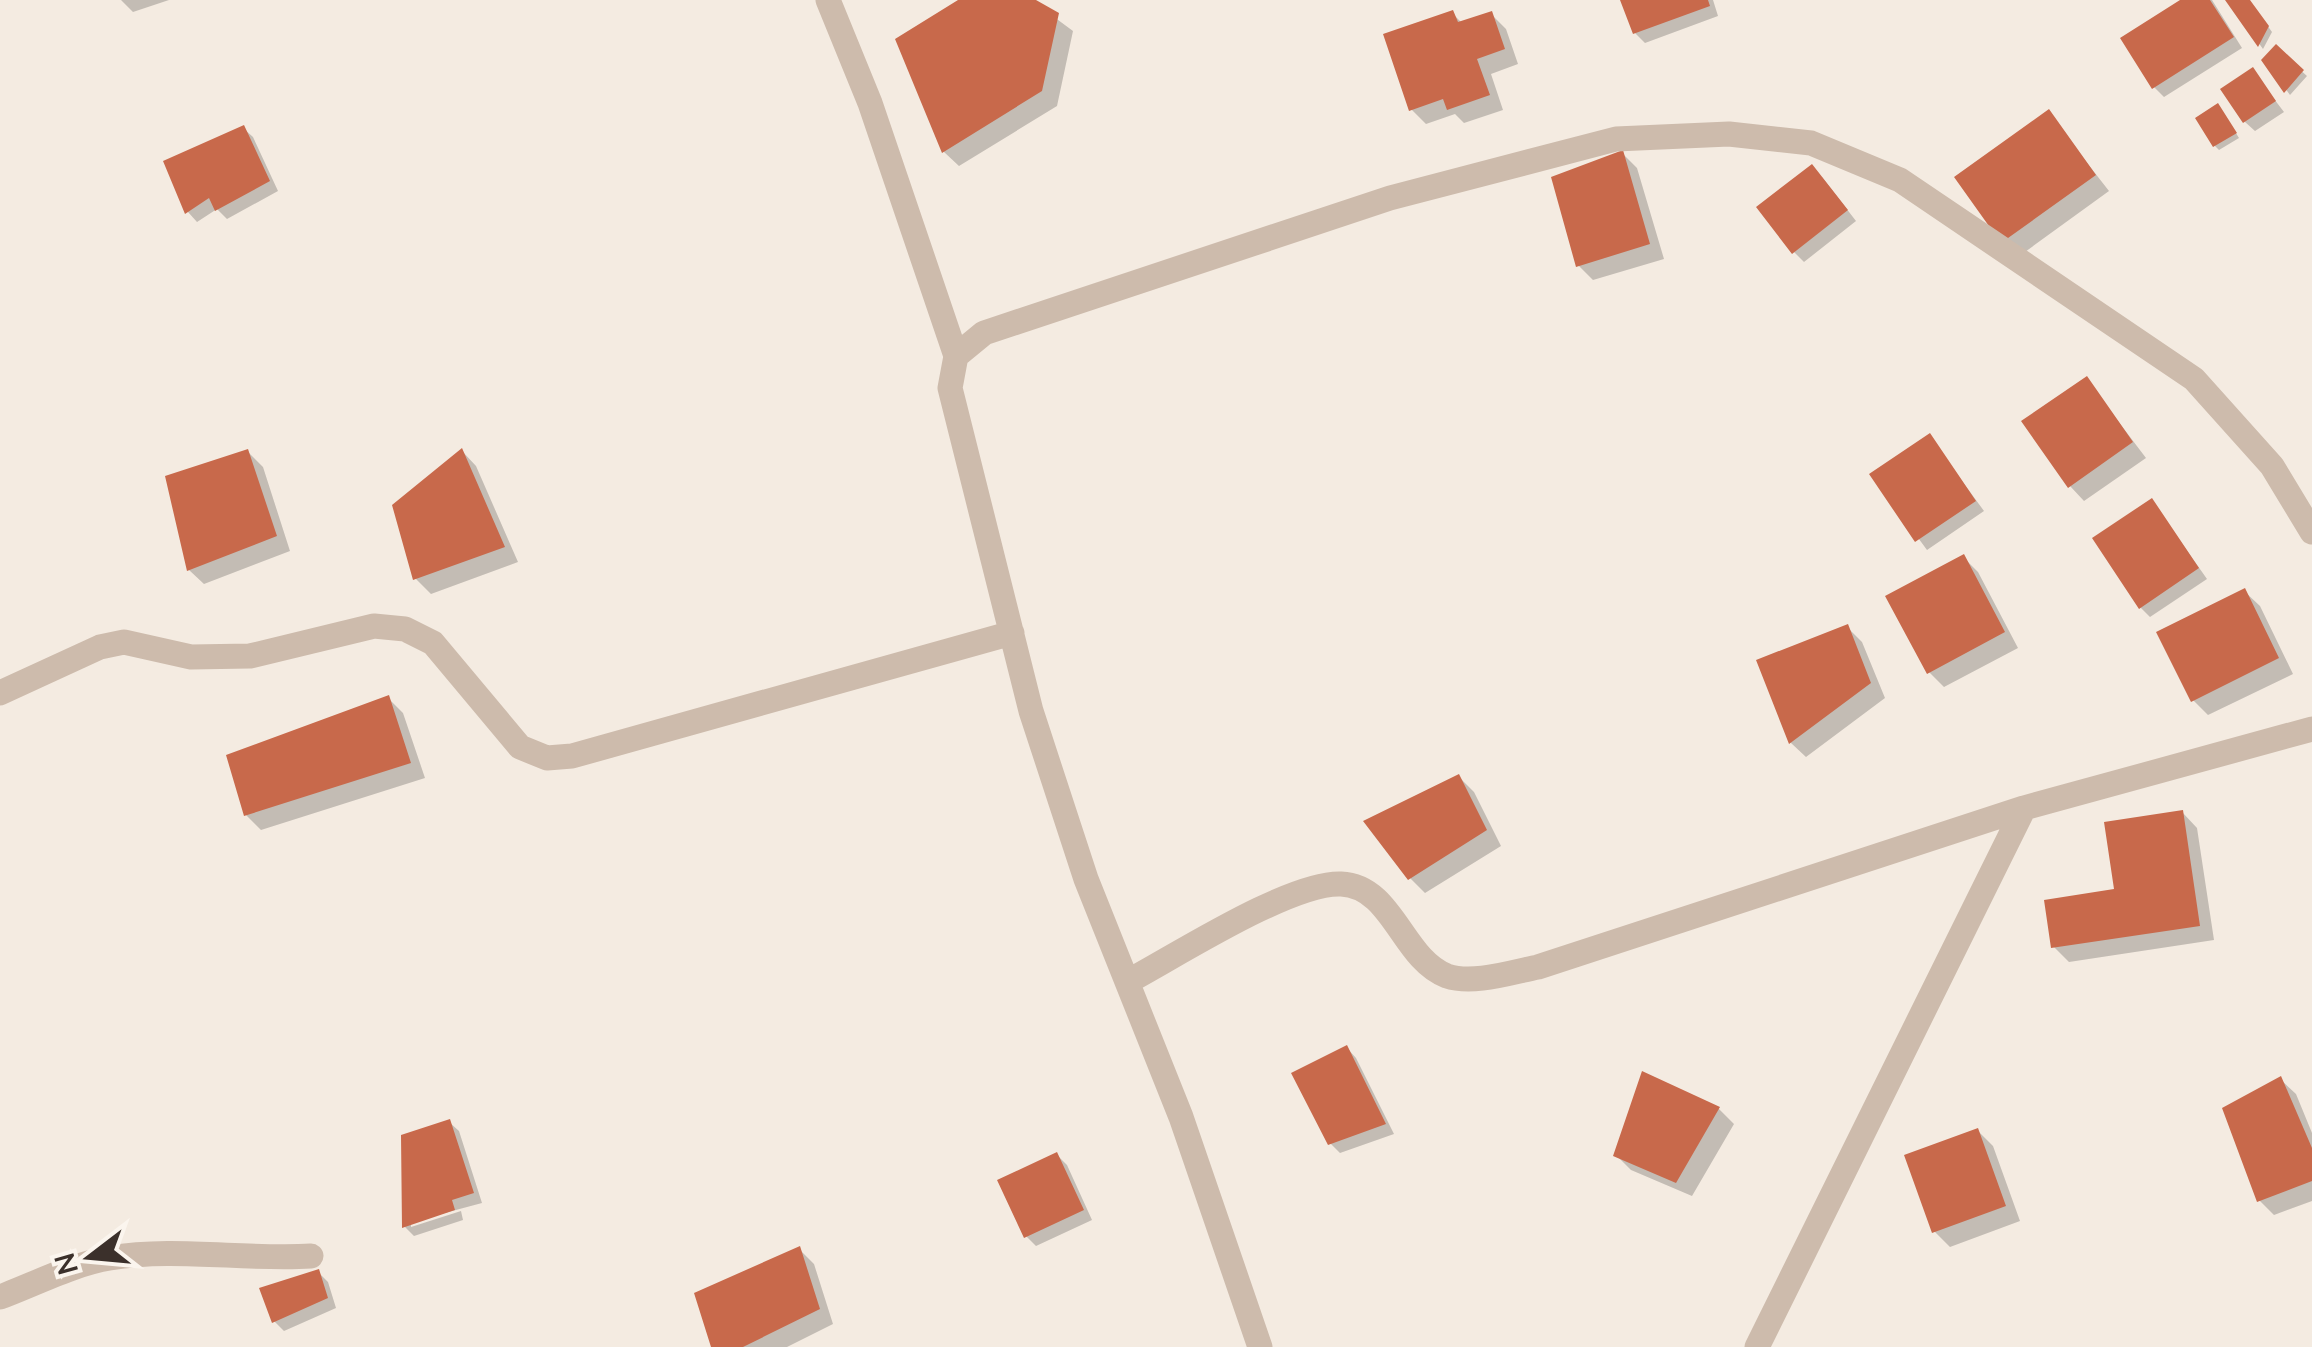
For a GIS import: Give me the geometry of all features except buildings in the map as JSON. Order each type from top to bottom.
[{"type":"street","points":[[828,0],[870,103],[956,356],[950,388],[1031,711],[1086,879],[1181,1117],[1260,1347]]},
{"type":"street","points":[[956,356],[984,333],[1390,198],[1616,139],[1729,134],[1811,144],[1900,180],[2194,380],[2272,466],[2312,532]]},
{"type":"street","points":[[0,693],[100,646],[124,642],[191,657],[250,656],[374,626],[405,629],[433,643],[520,746],[547,758],[572,756],[1012,633]]},
{"type":"street","points":[[1127,982],[1292,896],[1342,884],[1369,891],[1429,966],[1450,977],[1476,978],[1538,967],[2024,808],[2312,728]]},
{"type":"street","points":[[1757,1347],[2024,808]]},
{"type":"street","points":[[0,1297],[108,1258],[182,1252],[248,1260],[311,1256]]}]
